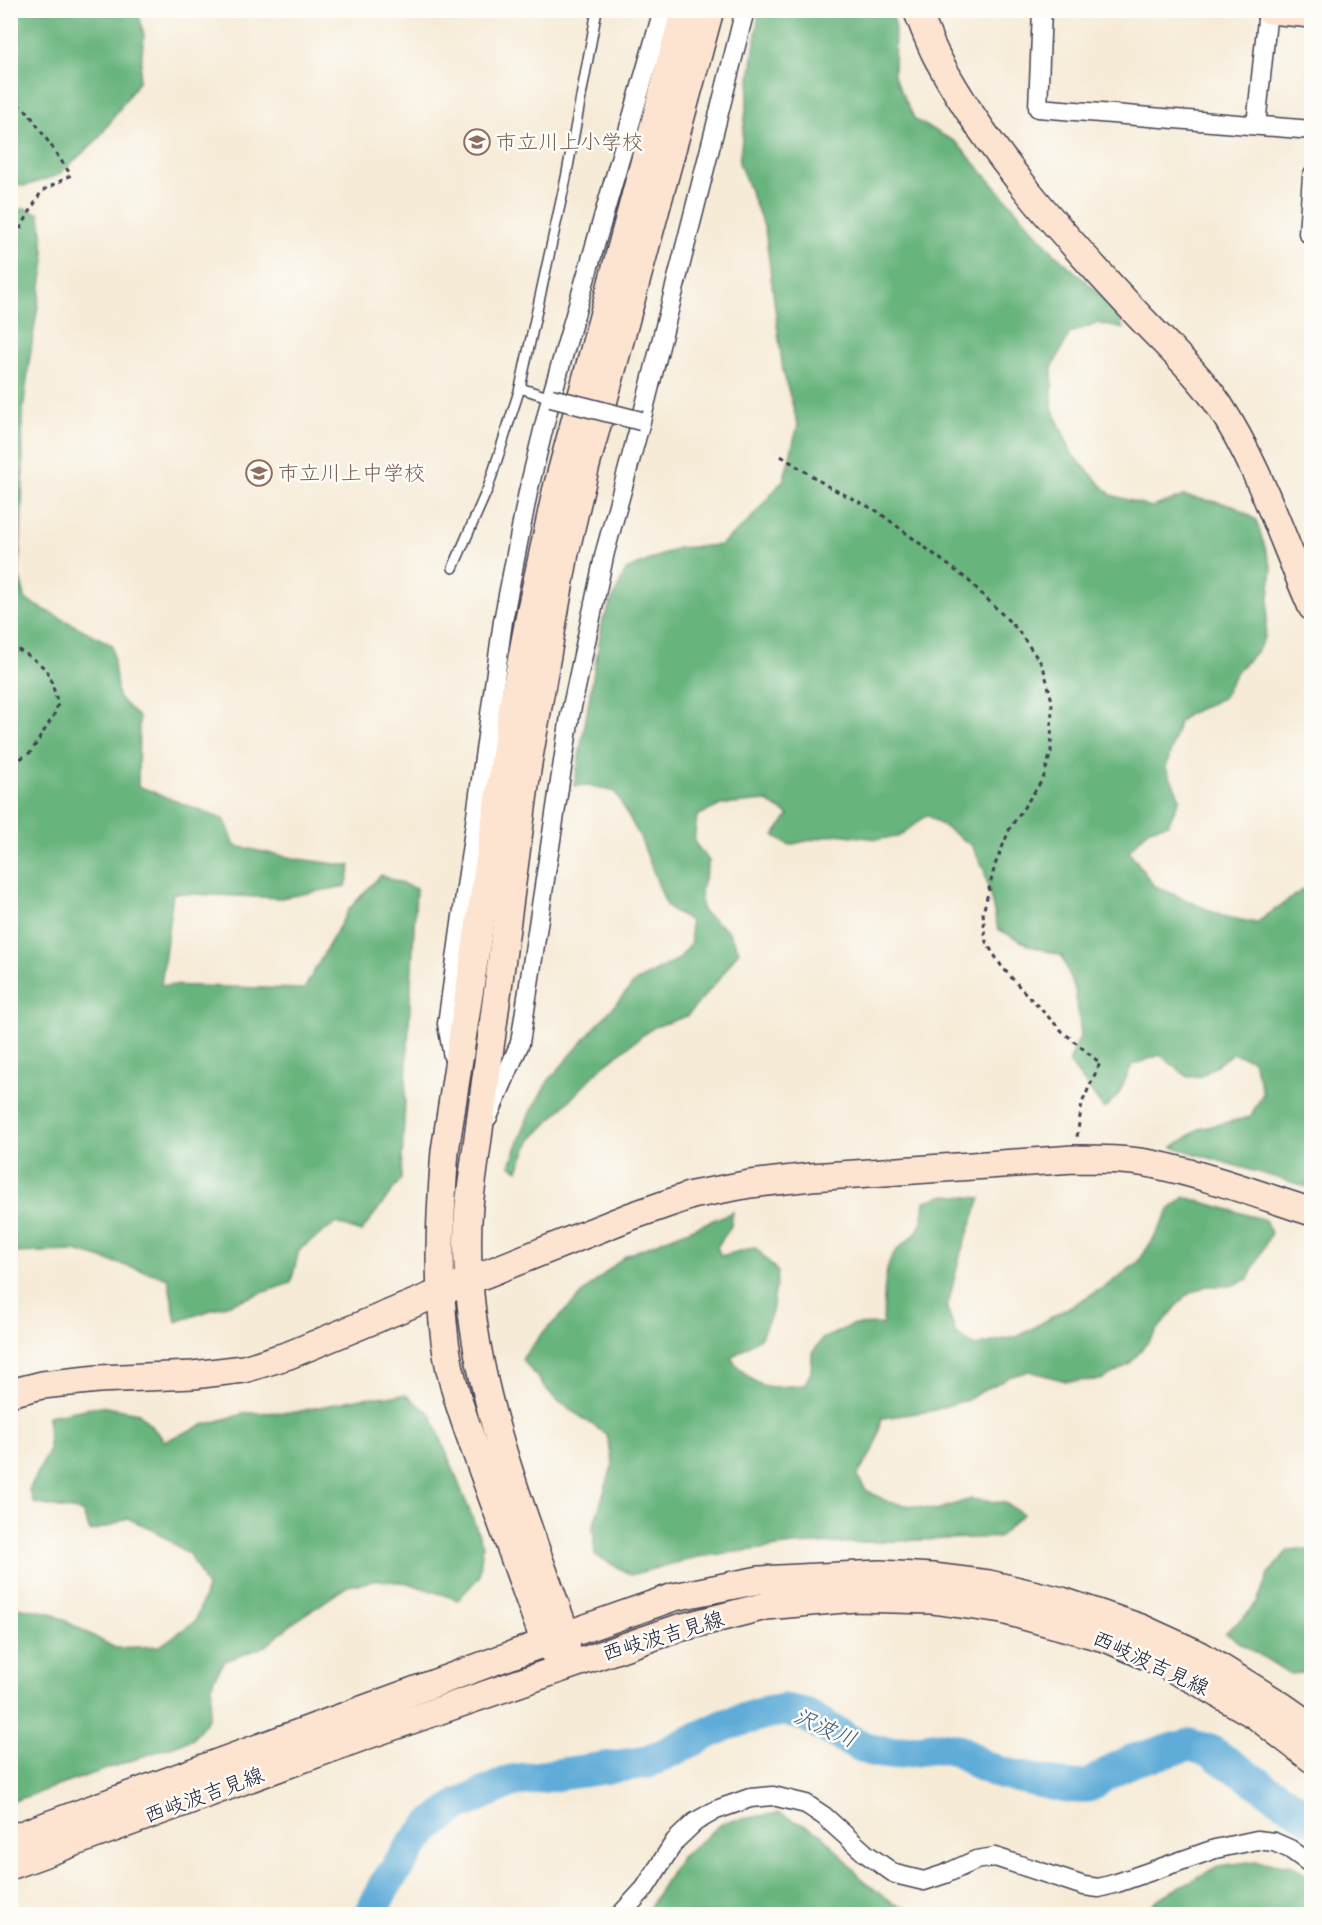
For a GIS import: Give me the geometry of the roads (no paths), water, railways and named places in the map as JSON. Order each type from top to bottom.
[{"type":"street","points":[[458,1079],[447,1024],[503,621],[528,492],[551,398],[663,10]]},
{"type":"street","points":[[567,1666],[467,1428],[453,1383],[445,1342],[441,1292],[439,1240],[441,1198],[445,1151],[458,1079],[513,705],[533,598],[556,492],[685,10]]},
{"type":"street","points":[[556,1639],[482,1375],[472,1323],[467,1234],[528,763],[566,553],[585,469],[710,10]]},
{"type":"street","points":[[478,1137],[520,1043],[570,716],[605,552],[641,421],[745,10]]},
{"type":"street","points":[[918,10],[938,59],[962,100],[1017,179],[1137,314],[1181,358],[1218,404],[1244,449],[1311,607]]},
{"type":"street","points":[[1042,10],[1038,108],[1311,130]]},
{"type":"street","points":[[1256,125],[1268,10],[1311,14]]},
{"type":"street","points":[[1311,176],[1308,233],[1311,234]]},
{"type":"street","points":[[551,398],[641,421]]},
{"type":"street","points":[[10,1393],[42,1385],[98,1379],[193,1375],[244,1369],[289,1355],[629,1217],[692,1195],[750,1184],[801,1178],[1074,1159],[1115,1160],[1151,1164],[1204,1178],[1311,1212]]},
{"type":"street","name":"西岐波吉見線","points":[[10,1839],[674,1598],[759,1580],[880,1574],[944,1578],[989,1584],[1062,1601],[1142,1628],[1200,1655],[1282,1706],[1311,1727]]},
{"type":"street","name":"西岐波吉見線","points":[[10,1866],[365,1736],[679,1628],[766,1606],[855,1598],[932,1600],[1002,1610],[1108,1639],[1211,1689],[1255,1716],[1311,1759]]},
{"type":"street","points":[[621,1914],[645,1888],[675,1841],[695,1822],[716,1810],[750,1798],[773,1796],[806,1804],[824,1816],[864,1853],[895,1874],[924,1881],[976,1860],[995,1857],[1084,1886],[1099,1888],[1215,1849],[1257,1840],[1274,1842],[1290,1849],[1311,1864]]},
{"type":"lane","points":[[453,568],[488,488],[520,388],[566,178],[597,10]]},
{"type":"lane","points":[[520,388],[551,398]]},
{"type":"waterway","name":"沢波川","points":[[371,1914],[384,1886],[416,1841],[431,1825],[459,1805],[511,1781],[648,1762],[725,1725],[784,1710],[804,1714],[852,1742],[874,1751],[892,1753],[940,1747],[958,1750],[981,1765],[1000,1773],[1067,1787],[1088,1786],[1134,1760],[1190,1745],[1210,1751],[1312,1819]]},
{"type":"place","name":"市立川上小学校","points":[[477,142]]},
{"type":"place","name":"市立川上中学校","points":[[259,473]]}]
